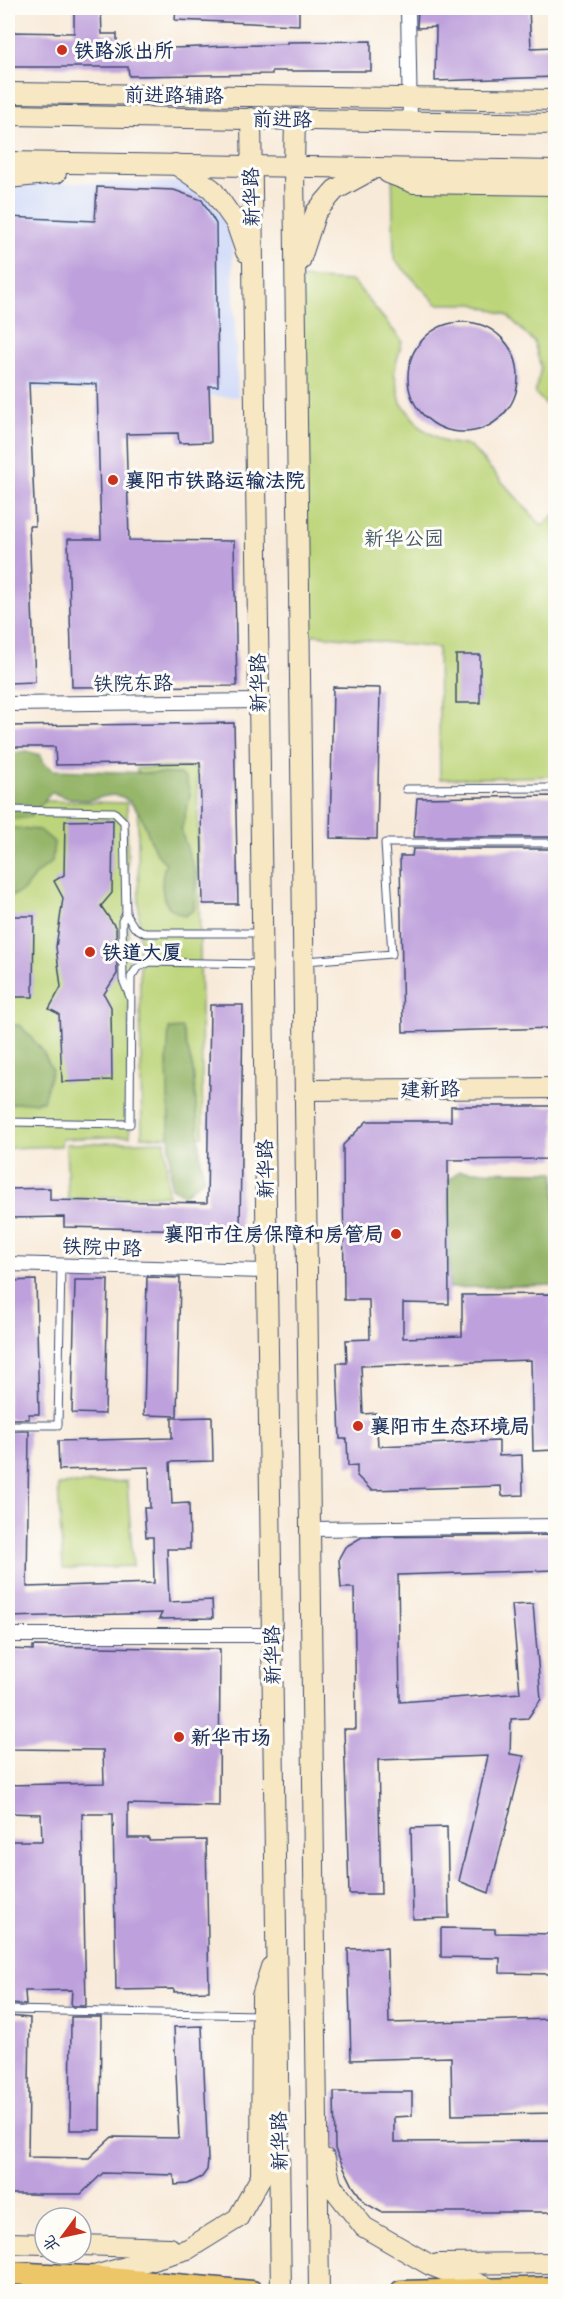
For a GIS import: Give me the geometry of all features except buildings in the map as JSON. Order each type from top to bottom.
[{"type":"main road","name":"前进路辅路","points":[[8,93],[555,100]]},
{"type":"main road","name":"前进路","points":[[8,115],[555,124]]},
{"type":"main road","name":"新华路","points":[[251,118],[281,2292]]},
{"type":"main road","name":"新华路","points":[[295,119],[319,2292]]},
{"type":"main road","points":[[8,162],[555,171]]},
{"type":"main road","points":[[8,178],[170,164],[212,189],[236,222],[252,270]]},
{"type":"main road","points":[[374,168],[414,183],[555,185]]},
{"type":"main road","points":[[295,278],[316,212],[336,190],[374,168]]},
{"type":"main road","name":"建新路","points":[[305,1090],[555,1088]]},
{"type":"main road","points":[[88,2277],[188,2249],[238,2218],[261,2177],[262,1996],[276,1950]]},
{"type":"main road","points":[[317,2129],[331,2185],[364,2227],[430,2265],[492,2289]]},
{"type":"main road","points":[[8,2243],[33,2244]]},
{"type":"main road","points":[[93,2245],[188,2249]]},
{"type":"main road","points":[[430,2265],[555,2263]]},
{"type":"main road","points":[[8,2273],[88,2277],[252,2292]]},
{"type":"main road","points":[[401,2292],[555,2288]]},
{"type":"street","points":[[408,8],[410,121]]},
{"type":"street","name":"铁院东路","points":[[8,704],[258,701]]},
{"type":"street","name":"铁院中路","points":[[8,1264],[267,1271]]},
{"type":"street","points":[[310,1529],[555,1526]]},
{"type":"street","points":[[8,1635],[272,1635]]},
{"type":"lane","points":[[406,789],[555,788]]},
{"type":"lane","points":[[8,810],[114,812],[124,822],[126,914],[134,927],[145,933],[262,933]]},
{"type":"lane","points":[[303,961],[392,954],[385,843],[555,843]]},
{"type":"lane","points":[[126,914],[122,921],[123,980],[131,1000]]},
{"type":"lane","points":[[8,1122],[130,1124],[131,977],[137,968],[150,962],[262,964]]},
{"type":"lane","points":[[8,1425],[58,1425],[62,1265]]},
{"type":"lane","points":[[8,2010],[262,2015]]},
{"type":"shaded area","points":[[182,182],[208,198],[222,217],[232,241],[238,397],[8,388],[8,183]]},
{"type":"green space","points":[[392,168],[555,171],[555,414],[535,393],[541,368],[534,342],[507,315],[474,304],[437,304],[394,259]]},
{"type":"green space","name":"新华公园","points":[[295,278],[353,281],[402,341],[394,372],[401,403],[421,428],[445,442],[470,446],[542,526],[555,514],[555,776],[440,779],[438,648],[299,633]]},
{"type":"green space","points":[[26,751],[40,755],[44,763],[54,770],[180,774],[186,779],[190,795],[181,831],[196,874],[194,910],[184,916],[168,906],[162,885],[166,863],[154,848],[139,813],[133,805],[120,796],[111,795],[82,800],[52,792],[30,817],[8,820],[8,754]]},
{"type":"green space","points":[[197,767],[203,1136],[142,1137],[137,768]]},
{"type":"green space","points":[[8,800],[127,803],[130,1136],[62,1139],[61,1146],[8,1148]]},
{"type":"green space","points":[[13,828],[40,830],[54,842],[52,862],[36,874],[23,891],[8,898],[8,833]]},
{"type":"green space","points":[[20,1025],[42,1050],[52,1069],[43,1101],[8,1104],[8,1026]]},
{"type":"green space","points":[[182,1028],[193,1069],[204,1178],[184,1195],[171,1188],[167,1061],[169,1029]]},
{"type":"green space","points":[[165,1141],[168,1195],[68,1199],[66,1144]]},
{"type":"green space","points":[[459,1171],[555,1172],[555,1285],[449,1288],[448,1181]]},
{"type":"green space","points":[[127,1481],[133,1566],[63,1569],[58,1485]]},
{"type":"place","name":"铁路派出所","points":[[62,50]]},
{"type":"place","name":"襄阳市铁路运输法院","points":[[113,480]]},
{"type":"place","name":"铁道大厦","points":[[90,952]]},
{"type":"place","name":"襄阳市住房保障和房管局","points":[[396,1234]]},
{"type":"place","name":"襄阳市生态环境局","points":[[358,1426]]},
{"type":"place","name":"新华市场","points":[[179,1737]]}]
